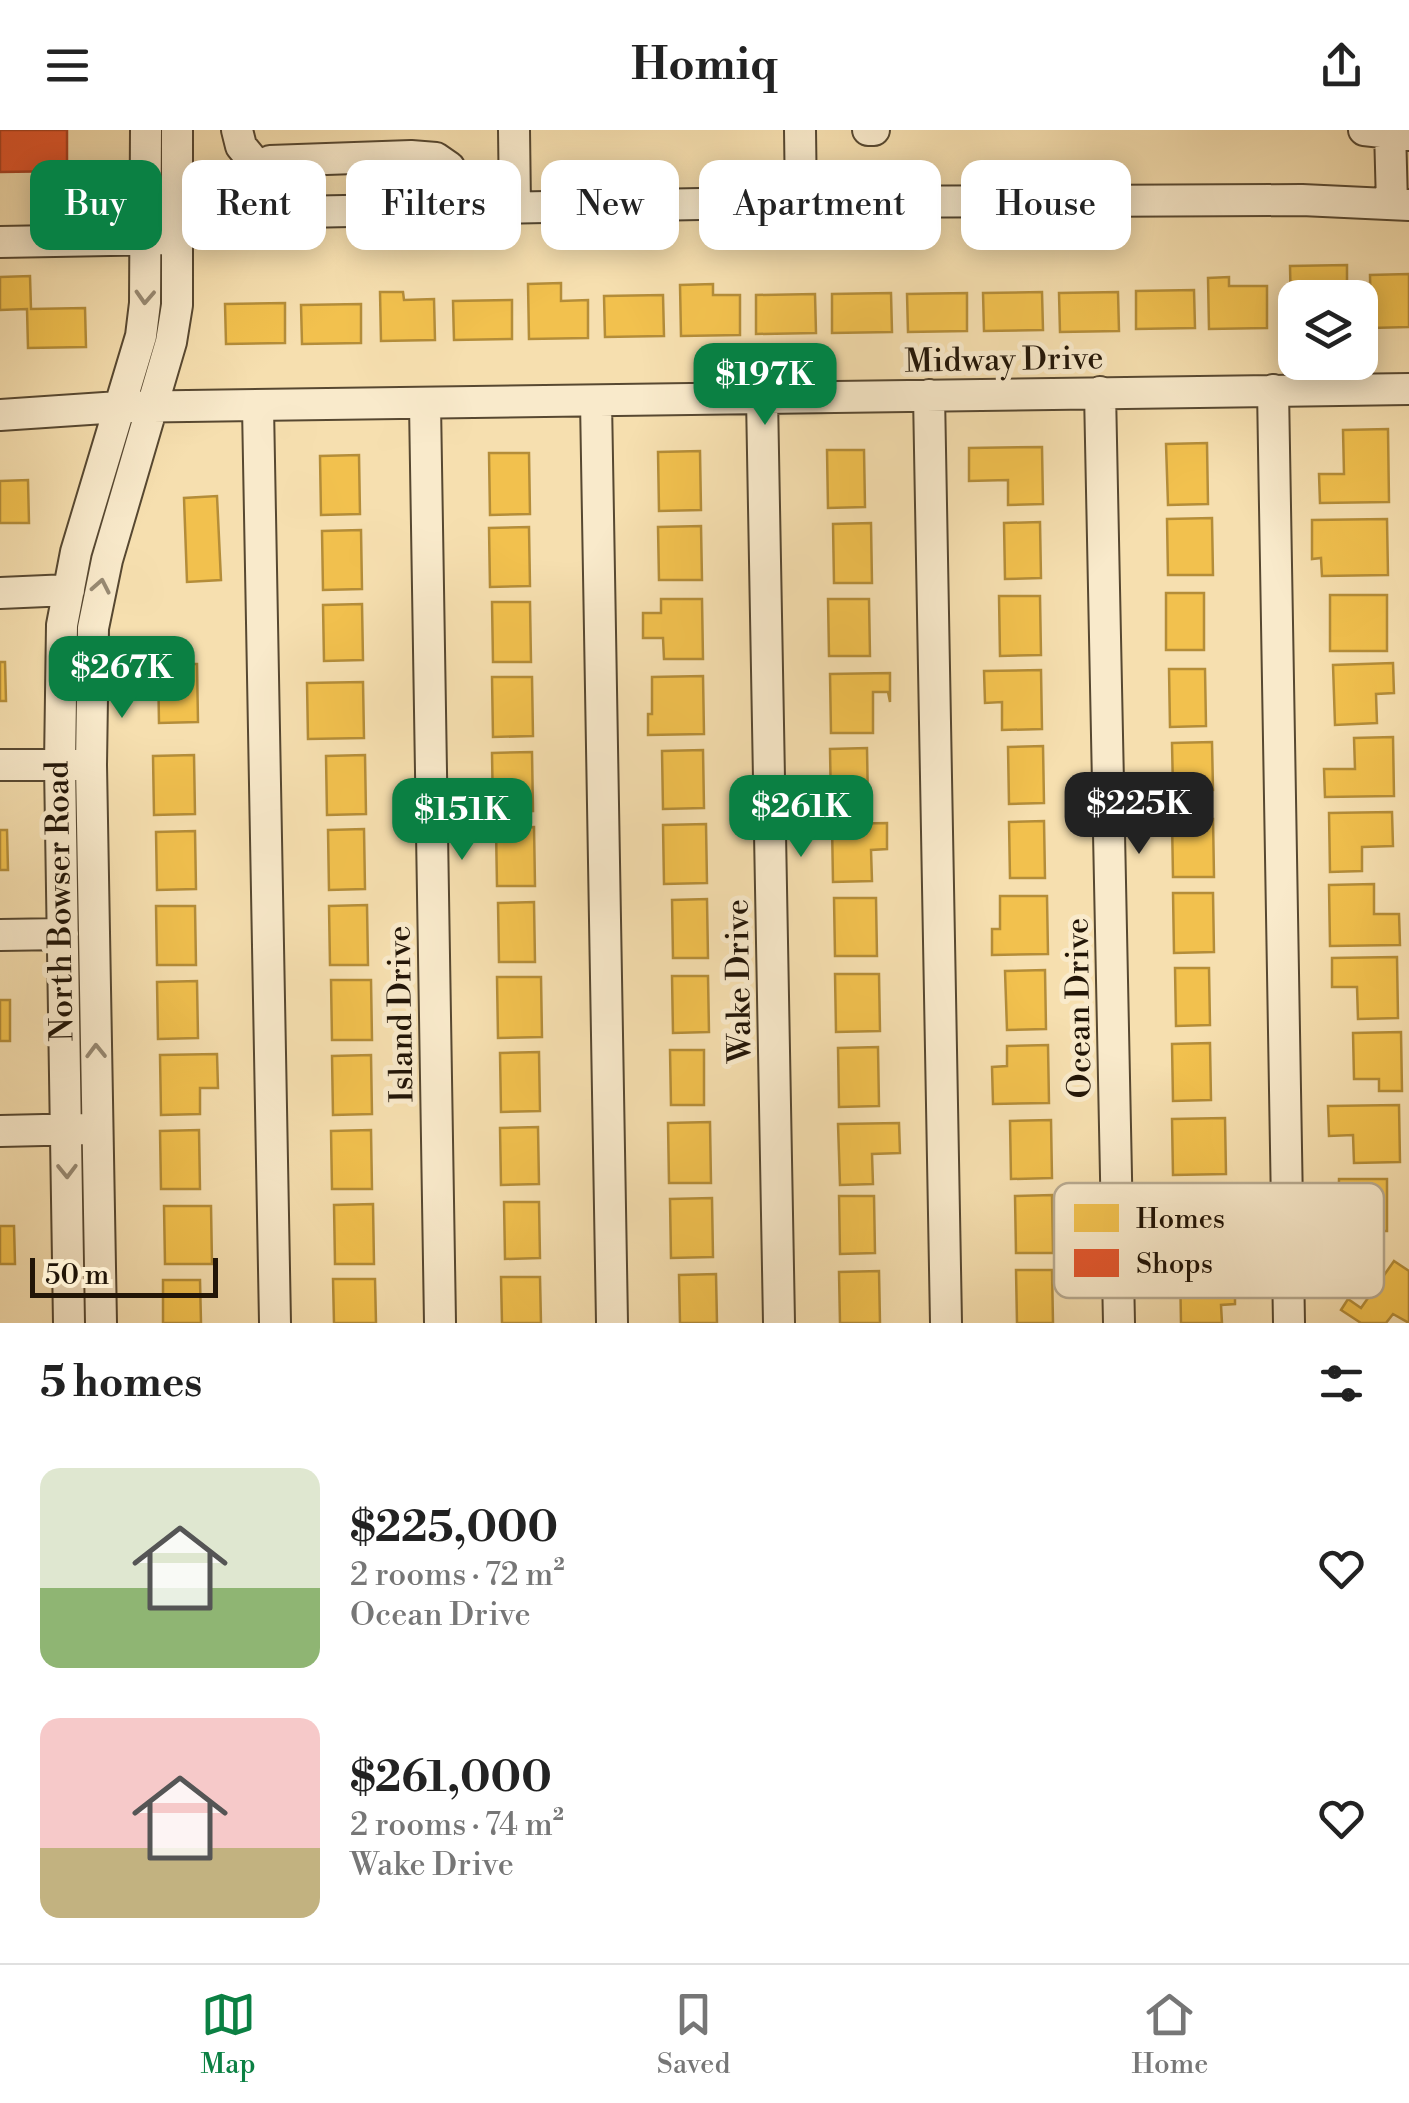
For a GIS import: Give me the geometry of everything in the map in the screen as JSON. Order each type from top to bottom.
[{"type":"street","name":"North Bowser Road","points":[[146,130],[146,160]]},
{"type":"street","name":"North Bowser Road","points":[[101,1323],[91,766],[93,628],[106,560],[172,342],[177,305],[177,130]]},
{"type":"street","points":[[237,130],[241,146],[252,160]]},
{"type":"street","points":[[514,130],[514,160]]},
{"type":"street","points":[[800,130],[801,160]]},
{"type":"street","points":[[941,201],[1302,200],[1400,204],[1388,132]]},
{"type":"street","points":[[353,160],[439,160]]},
{"type":"street","points":[[521,206],[699,203]]},
{"type":"street","points":[[162,227],[182,226]]},
{"type":"street","points":[[0,242],[30,239]]},
{"type":"street","name":"North Bowser Road","points":[[69,1323],[60,765],[62,625],[76,552],[141,336],[146,250]]},
{"type":"street","name":"Midway Drive","points":[[0,415],[153,406],[1409,389]]},
{"type":"street","points":[[1274,390],[1287,1183]]},
{"type":"street","name":"Ocean Drive","points":[[1100,392],[1116,1183]]},
{"type":"street","points":[[929,395],[946,1323]]},
{"type":"street","name":"Wake Drive","points":[[762,398],[779,1323]]},
{"type":"street","points":[[596,401],[612,1323]]},
{"type":"street","name":"Island Drive","points":[[425,404],[440,1323]]},
{"type":"street","points":[[258,407],[275,1323]]},
{"type":"street","points":[[0,592],[69,590]]},
{"type":"street","points":[[0,765],[91,766]]},
{"type":"street","points":[[0,934],[63,934]]},
{"type":"street","points":[[0,1131],[98,1128]]},
{"type":"street","name":"Ocean Drive","points":[[1118,1298],[1119,1323]]},
{"type":"street","points":[[1289,1298],[1289,1323]]},
{"type":"building: Homes","points":[[1347,265],[1347,280],[1290,280],[1290,266]]},
{"type":"building: Homes","points":[[1409,274],[1409,327],[1378,328],[1378,280],[1370,280],[1370,275]]},
{"type":"building: Homes","points":[[30,276],[31,309],[85,308],[86,347],[28,348],[27,309],[0,310],[0,277]]},
{"type":"building: Homes","points":[[1229,277],[1229,286],[1267,286],[1267,328],[1209,329],[1208,278]]},
{"type":"building: Homes","points":[[561,283],[561,301],[588,300],[588,338],[529,339],[528,284]]},
{"type":"building: Homes","points":[[713,284],[713,295],[740,295],[740,335],[681,336],[680,285]]},
{"type":"building: Homes","points":[[1194,290],[1195,328],[1136,329],[1136,291]]},
{"type":"building: Homes","points":[[380,292],[403,292],[404,300],[434,299],[435,340],[381,341]]},
{"type":"building: Homes","points":[[1042,292],[1043,330],[984,331],[983,293]]},
{"type":"building: Homes","points":[[1118,292],[1119,331],[1060,332],[1059,293]]},
{"type":"building: Homes","points":[[891,293],[892,332],[832,333],[832,294]]},
{"type":"building: Homes","points":[[967,293],[967,331],[908,332],[907,294]]},
{"type":"building: Homes","points":[[815,294],[816,333],[756,334],[756,295]]},
{"type":"building: Homes","points":[[663,295],[664,336],[605,337],[604,296]]},
{"type":"building: Homes","points":[[512,300],[512,339],[454,340],[453,301]]},
{"type":"building: Homes","points":[[285,303],[285,343],[226,344],[225,304]]},
{"type":"building: Homes","points":[[361,304],[361,343],[302,344],[301,305]]},
{"type":"building: Homes","points":[[1388,429],[1389,502],[1320,503],[1319,474],[1344,474],[1343,430]]},
{"type":"building: Homes","points":[[1207,443],[1208,504],[1168,505],[1166,444]]},
{"type":"building: Homes","points":[[1042,447],[1043,504],[1008,505],[1008,480],[969,481],[969,448]]},
{"type":"building: Homes","points":[[827,450],[864,450],[865,507],[828,508]]},
{"type":"building: Homes","points":[[700,451],[701,510],[659,511],[658,452]]},
{"type":"building: Homes","points":[[489,453],[529,453],[530,514],[490,515]]},
{"type":"building: Homes","points":[[359,455],[360,514],[321,515],[320,456]]},
{"type":"building: Homes","points":[[28,480],[29,523],[0,523],[0,481]]},
{"type":"building: Homes","points":[[217,496],[221,580],[187,582],[184,498]]},
{"type":"building: Homes","points":[[1212,518],[1213,575],[1168,575],[1167,519]]},
{"type":"building: Homes","points":[[1387,519],[1388,575],[1322,576],[1321,558],[1312,559],[1312,520]]},
{"type":"building: Homes","points":[[1040,522],[1041,578],[1005,579],[1004,523]]},
{"type":"building: Homes","points":[[871,523],[872,583],[834,583],[833,524]]},
{"type":"building: Homes","points":[[701,526],[702,580],[659,580],[658,527]]},
{"type":"building: Homes","points":[[529,527],[530,586],[490,587],[489,528]]},
{"type":"building: Homes","points":[[361,530],[362,589],[323,590],[322,531]]},
{"type":"building: Homes","points":[[1166,593],[1204,593],[1204,650],[1166,650]]},
{"type":"building: Homes","points":[[1330,595],[1387,595],[1387,651],[1330,651]]},
{"type":"building: Homes","points":[[999,596],[1040,596],[1041,655],[1000,656]]},
{"type":"building: Homes","points":[[661,599],[702,599],[703,659],[664,659],[663,638],[643,638],[643,613],[661,613]]},
{"type":"building: Homes","points":[[828,599],[869,599],[870,656],[829,656]]},
{"type":"building: Homes","points":[[492,602],[530,602],[531,662],[493,662]]},
{"type":"building: Homes","points":[[362,604],[363,660],[324,661],[323,605]]},
{"type":"building: Homes","points":[[0,662],[5,662],[6,701],[0,701]]},
{"type":"building: Homes","points":[[1393,663],[1394,693],[1376,694],[1377,723],[1335,725],[1333,665]]},
{"type":"building: Homes","points":[[158,664],[197,664],[198,722],[159,723]]},
{"type":"building: Homes","points":[[1169,669],[1205,669],[1206,726],[1170,727]]},
{"type":"building: Homes","points":[[1041,670],[1042,729],[1002,730],[1002,702],[985,703],[984,671]]},
{"type":"building: Homes","points":[[890,673],[890,702],[888,692],[873,692],[873,733],[831,733],[830,674]]},
{"type":"building: Homes","points":[[703,676],[704,734],[648,735],[652,677]]},
{"type":"building: Homes","points":[[492,677],[532,677],[533,736],[493,737]]},
{"type":"building: Homes","points":[[363,682],[364,738],[308,739],[307,683]]},
{"type":"building: Homes","points":[[1393,737],[1394,796],[1325,797],[1324,769],[1355,769],[1354,738]]},
{"type":"building: Homes","points":[[1212,742],[1213,790],[1173,790],[1172,743]]},
{"type":"building: Homes","points":[[1043,746],[1044,803],[1009,804],[1008,747]]},
{"type":"building: Homes","points":[[867,748],[868,805],[831,806],[830,749]]},
{"type":"building: Homes","points":[[703,750],[704,808],[663,809],[662,751]]},
{"type":"building: Homes","points":[[532,752],[533,811],[493,812],[492,753]]},
{"type":"building: Homes","points":[[194,755],[195,814],[154,815],[153,756]]},
{"type":"building: Homes","points":[[365,755],[366,814],[327,815],[326,756]]},
{"type":"building: Homes","points":[[1392,812],[1393,846],[1362,847],[1362,871],[1330,872],[1329,813]]},
{"type":"building: Homes","points":[[1213,819],[1214,877],[1173,877],[1172,820]]},
{"type":"building: Homes","points":[[1044,821],[1045,878],[1010,878],[1009,822]]},
{"type":"building: Homes","points":[[887,823],[887,849],[871,850],[872,881],[833,882],[832,824]]},
{"type":"building: Homes","points":[[706,824],[707,883],[664,884],[663,825]]},
{"type":"building: Homes","points":[[534,827],[535,886],[497,886],[496,828]]},
{"type":"building: Homes","points":[[364,829],[365,889],[329,890],[328,830]]},
{"type":"building: Homes","points":[[0,830],[7,830],[8,870],[0,870]]},
{"type":"building: Homes","points":[[195,831],[196,889],[157,890],[156,832]]},
{"type":"building: Homes","points":[[1374,884],[1374,914],[1399,914],[1400,945],[1330,946],[1329,885]]},
{"type":"building: Homes","points":[[1173,893],[1213,893],[1214,952],[1174,953]]},
{"type":"building: Homes","points":[[1000,896],[1047,896],[1048,954],[992,955],[992,929],[1000,929]]},
{"type":"building: Homes","points":[[834,898],[876,898],[877,956],[835,956]]},
{"type":"building: Homes","points":[[707,899],[708,958],[673,958],[672,900]]},
{"type":"building: Homes","points":[[534,902],[535,962],[499,962],[498,903]]},
{"type":"building: Homes","points":[[367,905],[368,965],[330,965],[329,906]]},
{"type":"building: Homes","points":[[156,906],[195,906],[196,965],[157,965]]},
{"type":"building: Homes","points":[[1397,957],[1398,1018],[1358,1019],[1357,987],[1332,987],[1332,958]]},
{"type":"building: Homes","points":[[1175,968],[1209,968],[1210,1025],[1176,1026]]},
{"type":"building: Homes","points":[[1045,970],[1046,1029],[1007,1030],[1005,971]]},
{"type":"building: Homes","points":[[835,974],[879,974],[880,1031],[836,1032]]},
{"type":"building: Homes","points":[[672,976],[708,976],[709,1032],[673,1033]]},
{"type":"building: Homes","points":[[497,977],[541,977],[542,1037],[498,1038]]},
{"type":"building: Homes","points":[[331,980],[371,980],[372,1040],[332,1040]]},
{"type":"building: Homes","points":[[197,981],[198,1038],[158,1039],[157,982]]},
{"type":"building: Homes","points":[[0,1000],[10,1000],[10,1041],[0,1041]]},
{"type":"building: Homes","points":[[1401,1032],[1402,1091],[1379,1091],[1379,1079],[1354,1079],[1353,1033]]},
{"type":"building: Homes","points":[[1210,1043],[1211,1100],[1173,1101],[1172,1044]]},
{"type":"building: Homes","points":[[1048,1045],[1049,1103],[993,1104],[992,1067],[1007,1066],[1007,1046]]},
{"type":"building: Homes","points":[[878,1047],[879,1106],[839,1107],[838,1048]]},
{"type":"building: Homes","points":[[670,1050],[704,1050],[704,1105],[671,1105]]},
{"type":"building: Homes","points":[[539,1052],[540,1111],[501,1112],[500,1053]]},
{"type":"building: Homes","points":[[217,1054],[218,1088],[200,1088],[200,1114],[161,1115],[160,1055]]},
{"type":"building: Homes","points":[[371,1055],[372,1114],[333,1115],[332,1056]]},
{"type":"building: Homes","points":[[1399,1105],[1400,1162],[1354,1163],[1353,1135],[1329,1136],[1328,1106]]},
{"type":"building: Homes","points":[[1225,1118],[1226,1174],[1173,1175],[1172,1119]]},
{"type":"building: Homes","points":[[1051,1120],[1052,1178],[1011,1179],[1010,1121]]},
{"type":"building: Homes","points":[[710,1122],[711,1183],[669,1183],[668,1123]]},
{"type":"building: Homes","points":[[899,1123],[900,1153],[872,1154],[873,1184],[840,1185],[838,1124]]},
{"type":"building: Homes","points":[[538,1127],[539,1184],[501,1185],[500,1128]]},
{"type":"building: Homes","points":[[199,1130],[200,1189],[161,1189],[160,1131]]},
{"type":"building: Homes","points":[[371,1130],[372,1189],[332,1189],[331,1131]]},
{"type":"building: Homes","points":[[1339,1179],[1387,1179],[1387,1231],[1384,1183],[1339,1183]]},
{"type":"building: Homes","points":[[1052,1195],[1053,1253],[1016,1253],[1015,1196]]},
{"type":"building: Homes","points":[[839,1196],[874,1196],[875,1253],[840,1254]]},
{"type":"building: Homes","points":[[712,1198],[713,1257],[671,1258],[670,1199]]},
{"type":"building: Homes","points":[[504,1202],[539,1202],[540,1258],[505,1259]]},
{"type":"building: Homes","points":[[373,1204],[374,1264],[335,1264],[334,1205]]},
{"type":"building: Homes","points":[[164,1206],[211,1206],[212,1264],[165,1264]]},
{"type":"building: Homes","points":[[0,1226],[14,1226],[15,1264],[0,1264]]},
{"type":"building: Homes","points":[[1394,1261],[1409,1271],[1409,1323],[1393,1314],[1386,1323],[1361,1323],[1341,1310],[1348,1299],[1361,1308],[1368,1298],[1384,1298],[1384,1275]]},
{"type":"building: Homes","points":[[1016,1270],[1052,1270],[1053,1323],[1017,1323]]},
{"type":"building: Homes","points":[[879,1271],[880,1323],[840,1323],[839,1272]]},
{"type":"building: Homes","points":[[716,1274],[717,1323],[680,1323],[679,1275]]},
{"type":"building: Homes","points":[[501,1277],[540,1277],[541,1323],[502,1323]]},
{"type":"building: Homes","points":[[333,1279],[375,1279],[376,1323],[334,1323]]},
{"type":"building: Homes","points":[[163,1280],[200,1280],[201,1323],[163,1323]]},
{"type":"building: Homes","points":[[1181,1298],[1235,1298],[1235,1304],[1221,1305],[1222,1323],[1181,1323]]},
{"type":"building: Shops","points":[[0,130],[67,130],[67,160],[30,160],[30,172],[0,172]]}]
